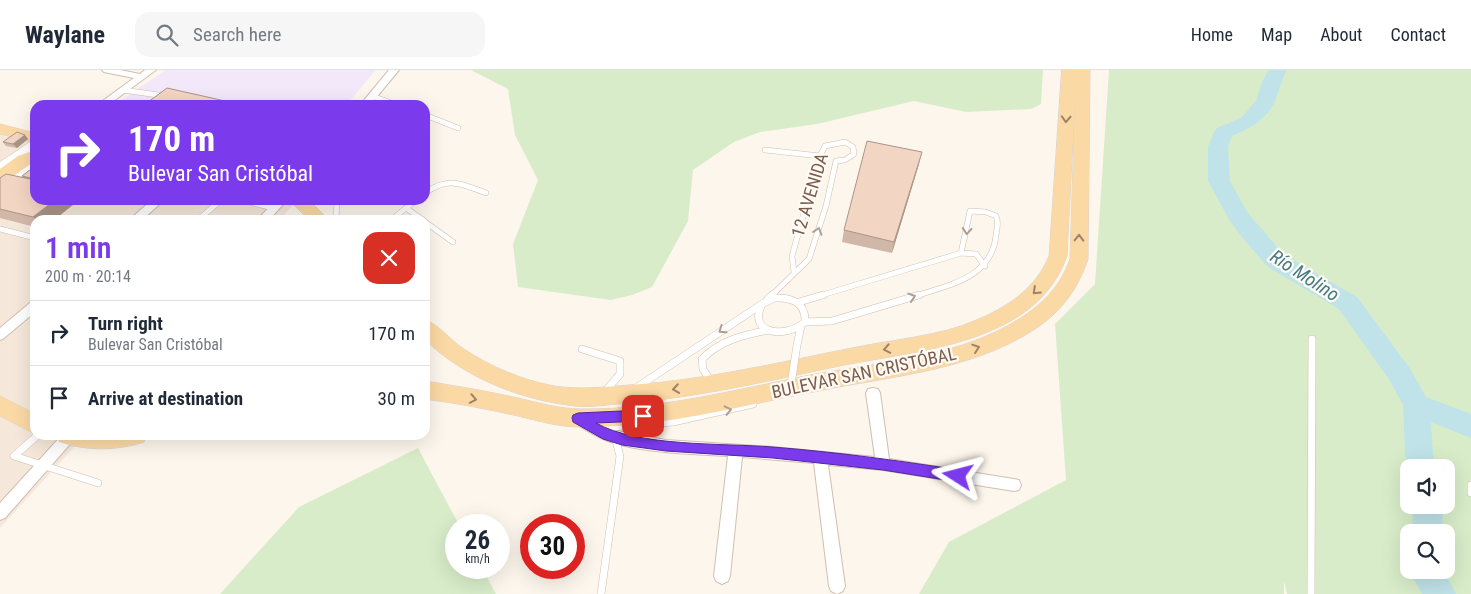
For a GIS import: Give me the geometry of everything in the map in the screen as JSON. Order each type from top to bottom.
[{"type":"main road","name":"BULEVAR SAN CRISTÓBAL","points":[[430,333],[436,340],[462,358],[486,372],[508,381],[557,395],[575,397],[685,388],[902,346],[985,325],[1006,314],[1038,290],[1055,267],[1058,256],[1069,70]]},
{"type":"main road","name":"BULEVAR SAN CRISTÓBAL","points":[[430,391],[586,423],[699,407],[924,362],[982,346],[1041,314],[1059,298],[1076,271],[1079,259],[1083,70]]},
{"type":"main road","points":[[0,129],[30,137]]},
{"type":"main road","points":[[0,169],[30,148]]},
{"type":"main road","points":[[0,177],[30,157]]},
{"type":"main road","points":[[0,191],[30,169]]},
{"type":"main road","points":[[304,205],[315,215]]},
{"type":"main road","points":[[0,405],[30,422]]},
{"type":"main road","points":[[0,416],[30,424]]},
{"type":"main road","points":[[87,440],[109,440]]},
{"type":"street","points":[[107,70],[142,77]]},
{"type":"street","points":[[109,100],[151,70]]},
{"type":"street","points":[[369,100],[394,70]]},
{"type":"street","points":[[141,215],[153,205]]},
{"type":"street","points":[[267,215],[277,205]]},
{"type":"street","points":[[0,335],[30,309]]},
{"type":"street","points":[[873,393],[883,464]]},
{"type":"street","points":[[586,423],[615,437],[666,446],[736,450],[883,464],[1014,485]]},
{"type":"street","points":[[0,513],[45,466],[65,440]]},
{"type":"street","points":[[722,576],[736,450]]},
{"type":"street","points":[[820,458],[838,586]]},
{"type":"lane","points":[[123,90],[175,98]]},
{"type":"lane","points":[[372,96],[383,100]]},
{"type":"lane","points":[[430,117],[458,128]]},
{"type":"lane","name":"12 AVENIDA","points":[[628,394],[765,302],[809,259],[826,206],[836,161],[845,160],[854,154],[853,147],[845,142],[836,142],[825,146],[820,156],[792,256],[794,272]]},
{"type":"lane","points":[[765,150],[820,156]]},
{"type":"lane","points":[[430,189],[437,184],[449,181],[486,193]]},
{"type":"lane","points":[[204,215],[215,205]]},
{"type":"lane","points":[[397,215],[410,205]]},
{"type":"lane","points":[[406,208],[416,215]]},
{"type":"lane","points":[[961,252],[966,237],[970,211],[986,212],[996,216],[998,220],[996,240],[991,256],[985,266],[959,282],[880,308],[832,321],[803,324],[790,332],[770,330],[764,327],[758,318],[759,308],[765,302],[780,297],[799,302],[961,252],[969,251],[978,254],[985,266]]},
{"type":"lane","points":[[430,225],[453,242]]},
{"type":"lane","points":[[0,229],[30,236]]},
{"type":"lane","points":[[586,423],[673,422],[785,396],[790,391],[797,344],[805,311],[799,302]]},
{"type":"lane","points":[[712,383],[702,369],[702,359],[711,349],[726,340],[770,330]]},
{"type":"lane","points":[[1311,594],[1312,339]]},
{"type":"lane","points":[[582,349],[620,361],[623,366],[615,382],[601,395]]},
{"type":"lane","points":[[601,594],[620,456],[615,437]]},
{"type":"lane","points":[[32,440],[14,456],[98,483]]},
{"type":"lane","points":[[1471,485],[1471,493]]},
{"type":"shaded area","points":[[165,70],[376,70],[350,100],[122,100]]},
{"type":"shaded area","points":[[0,135],[30,142],[30,205],[293,205],[284,215],[30,215],[30,440],[80,440],[0,528]]},
{"type":"green space","points":[[471,70],[1043,70],[1041,104],[1031,109],[966,112],[914,101],[817,124],[760,132],[734,142],[693,170],[688,221],[652,287],[632,295],[611,300],[518,287],[513,244],[538,180],[515,135],[508,89]]},
{"type":"green space","points":[[1109,70],[1471,70],[1471,594],[1287,594],[1284,581],[1284,594],[919,594],[949,542],[1066,480],[1055,324],[1095,284]]},
{"type":"green space","points":[[418,448],[453,514],[445,514],[445,579],[488,579],[496,594],[220,594],[299,507]]},
{"type":"building","points":[[167,88],[221,100],[151,100]]},
{"type":"building","points":[[17,132],[25,135],[13,144],[3,142]]},
{"type":"building","points":[[867,141],[922,152],[894,242],[844,230]]},
{"type":"building","points":[[30,170],[30,178],[22,176]]},
{"type":"building","points":[[6,174],[30,179],[30,205],[49,205],[36,215],[30,216],[0,209],[0,178]]},
{"type":"waterway","name":"Río Molino","points":[[1278,70],[1271,82],[1265,102],[1248,122],[1224,132],[1218,147],[1219,181],[1238,216],[1252,235],[1276,261],[1348,303],[1400,374],[1416,405]]},
{"type":"waterway","points":[[1416,405],[1471,426]]},
{"type":"waterway","name":"Río Molino","points":[[1416,405],[1420,459]]},
{"type":"waterway","name":"Río Molino","points":[[1427,524],[1428,514]]},
{"type":"waterway","name":"Río Molino","points":[[1431,579],[1440,594]]},
{"type":"route","points":[[643,416],[578,418],[607,435],[666,446],[773,453],[883,464],[958,476]]}]
